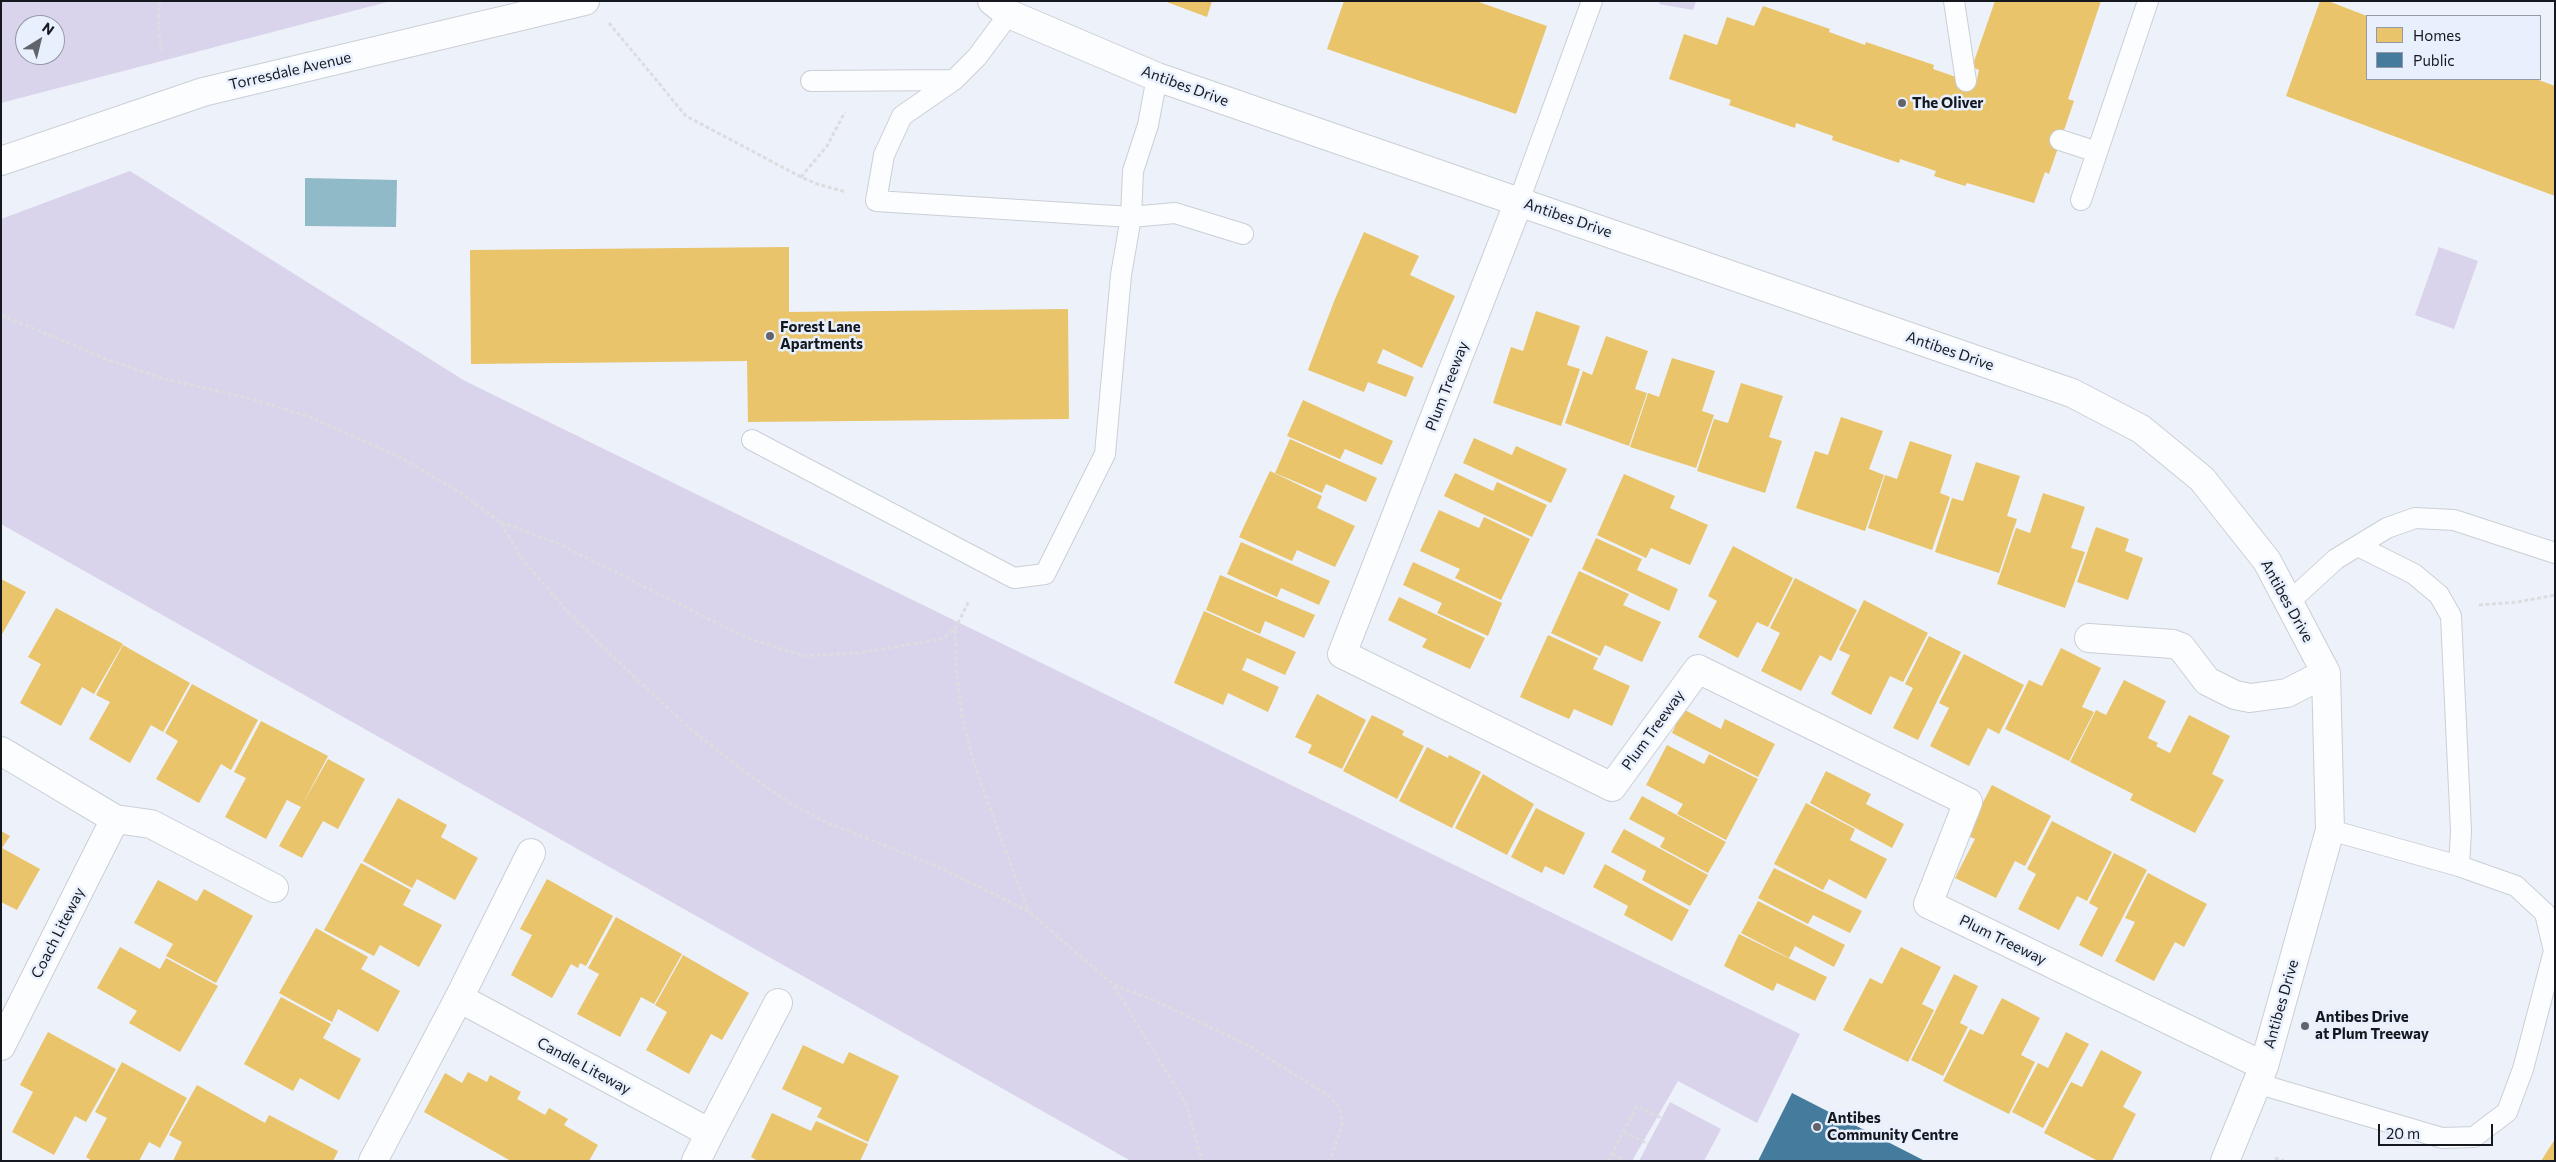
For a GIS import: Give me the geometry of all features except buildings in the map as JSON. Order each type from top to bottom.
[{"type":"street","name":"Torresdale Avenue","points":[[1,161],[203,92],[585,1]]},
{"type":"street","name":"Antibes Drive","points":[[1005,5],[1157,77],[2072,393],[2142,429],[2202,479],[2267,561],[2326,673],[2330,830],[2260,1074],[2225,1161]]},
{"type":"street","name":"Plum Treeway","points":[[1520,201],[1342,654],[1612,787],[1698,669],[1968,802],[1928,904],[2260,1074]]},
{"type":"street","points":[[2089,638],[2173,644],[2181,647],[2207,681],[2235,695],[2250,698],[2287,693],[2326,673]]},
{"type":"street","points":[[1,751],[115,820],[151,824],[274,888]]},
{"type":"street","name":"Coach Liteway","points":[[1,1046],[115,820]]},
{"type":"street","points":[[373,1161],[459,998],[531,853]]},
{"type":"street","name":"Candle Liteway","points":[[459,998],[710,1134]]},
{"type":"street","points":[[696,1161],[778,1003]]},
{"type":"lane","points":[[1520,201],[1592,1]]},
{"type":"lane","points":[[1954,1],[1966,81]]},
{"type":"lane","points":[[2081,200],[2148,1]]},
{"type":"lane","points":[[1005,5],[976,57],[954,80],[902,116],[884,156],[876,201],[1131,217],[1175,213],[1243,234]]},
{"type":"lane","points":[[752,440],[1014,578],[1045,574],[1105,454],[1121,275],[1131,217],[1132,171],[1148,125],[1157,77]]},
{"type":"lane","points":[[811,81],[954,80]]},
{"type":"lane","points":[[2060,140],[2097,152]]},
{"type":"lane","points":[[2289,602],[2336,559],[2388,528],[2415,518],[2454,520],[2555,553]]},
{"type":"lane","points":[[2358,546],[2414,574],[2439,595],[2451,616],[2461,831],[2460,866]]},
{"type":"lane","points":[[2260,1074],[2442,1138],[2474,1137],[2507,1112],[2524,1069],[2554,951],[2545,913],[2516,886],[2460,866],[2330,830]]},
{"type":"path","points":[[160,1],[158,16],[161,51]]},
{"type":"path","points":[[608,22],[686,116],[801,177],[817,184],[876,201]]},
{"type":"path","points":[[801,177],[827,146],[839,121],[865,80]]},
{"type":"path","points":[[1,315],[100,356],[165,379],[248,398],[310,418],[400,457],[461,493],[500,522],[559,544],[745,637],[804,656],[858,653],[942,639],[955,629],[970,602]]},
{"type":"path","points":[[500,522],[524,560],[569,613],[692,730],[749,775],[794,806],[828,823],[934,864],[1028,911],[1114,985],[1186,1104],[1202,1161]]},
{"type":"path","points":[[2446,607],[2518,602],[2555,595]]},
{"type":"path","points":[[955,629],[956,665],[962,717],[976,770],[1028,911]]},
{"type":"path","points":[[1114,985],[1156,1001],[1249,1046],[1329,1096],[1340,1108],[1342,1125],[1330,1161]]},
{"type":"path","points":[[1608,1161],[1637,1106],[1661,1118]]},
{"type":"path","points":[[1624,1132],[1648,1144]]},
{"type":"path","points":[[1612,1154],[1625,1161]]},
{"type":"path","points":[[2275,1158],[2284,1161]]},
{"type":"shaded area","points":[[1,1],[391,1],[1,103]]},
{"type":"shaded area","points":[[1660,1],[1696,1],[1693,10],[1659,4]]},
{"type":"shaded area","points":[[130,171],[465,381],[1800,1034],[1757,1123],[1678,1081],[1632,1161],[1131,1161],[1,524],[1,219]]},
{"type":"shaded area","points":[[2439,247],[2478,261],[2454,329],[2415,315]]},
{"type":"shaded area","points":[[1670,1102],[1721,1129],[1704,1161],[1639,1161]]},
{"type":"water","points":[[305,178],[397,180],[396,227],[305,226]]},
{"type":"place","name":"The Oliver","points":[[1902,103]]},
{"type":"place","name":"Forest Lane Apartments","points":[[770,336]]},
{"type":"place","name":"Antibes Drive at Plum Treeway","points":[[2305,1026]]},
{"type":"place","name":"Antibes Community Centre","points":[[1817,1127]]}]
